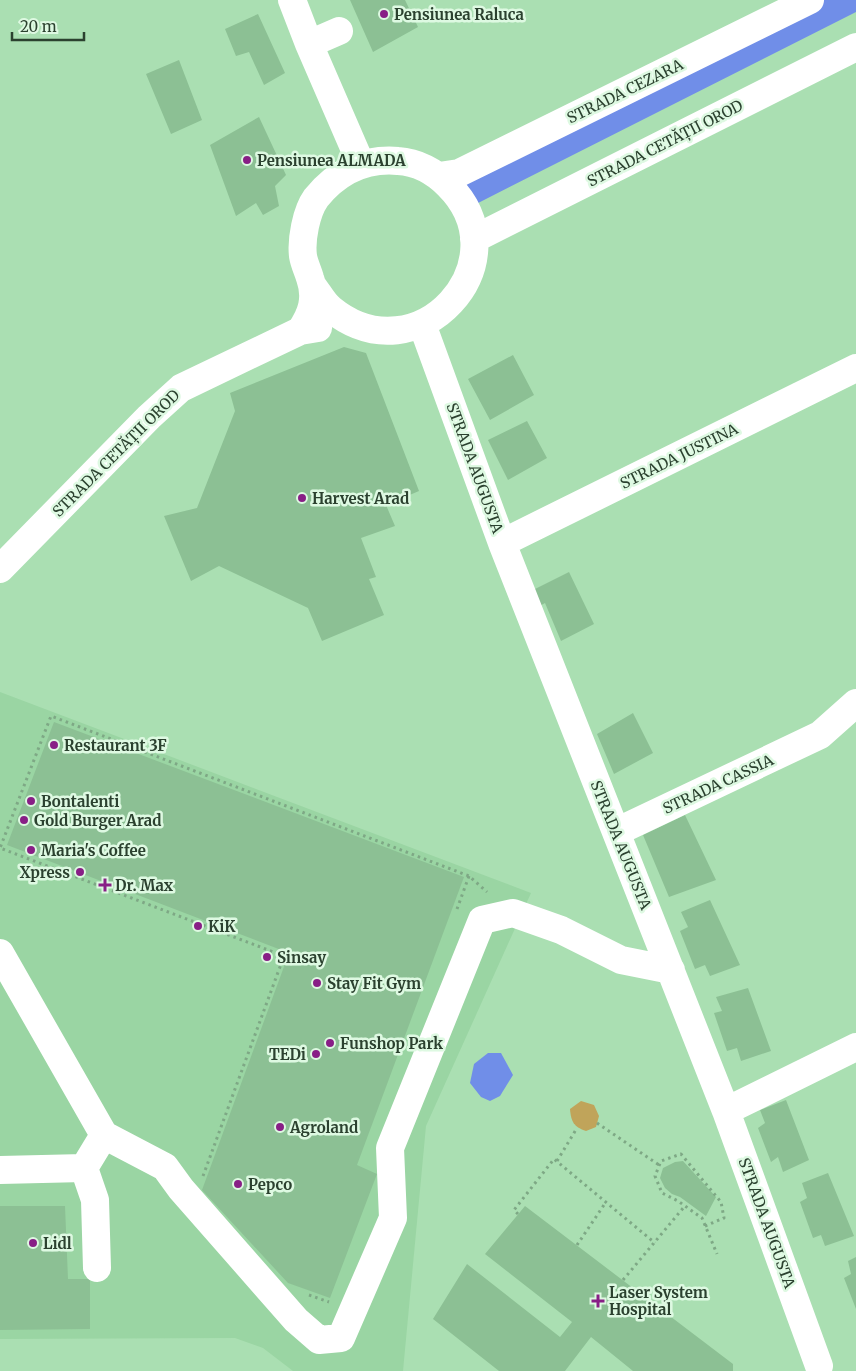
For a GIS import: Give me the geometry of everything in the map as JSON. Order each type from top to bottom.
[{"type":"street","points":[[292,0],[360,164]]},
{"type":"street","name":"STRADA CEZARA","points":[[439,176],[459,172],[810,0]]},
{"type":"street","points":[[309,44],[339,31]]},
{"type":"street","name":"STRADA CETĂȚII OROD","points":[[474,239],[856,47]]},
{"type":"street","name":"STRADA CETĂȚII OROD","points":[[0,569],[165,401],[181,388],[300,331],[358,326],[390,331],[422,324],[445,310],[462,290],[472,266],[474,239],[468,215],[456,194],[439,176],[421,166],[401,161],[381,160],[360,164],[335,178],[315,200],[304,227],[303,257],[312,285],[312,309],[300,331]]},
{"type":"street","name":"STRADA CETĂȚII OROD","points":[[312,285],[330,308],[358,326]]},
{"type":"street","name":"STRADA AUGUSTA","points":[[422,324],[502,543],[726,1111],[823,1370]]},
{"type":"street","name":"STRADA JUSTINA","points":[[502,543],[856,368]]},
{"type":"street","name":"STRADA CASSIA","points":[[820,735],[856,703]]},
{"type":"street","name":"STRADA CASSIA","points":[[616,832],[820,735],[856,724]]},
{"type":"street","points":[[0,953],[104,1135],[165,1166],[181,1189],[296,1320],[319,1340],[342,1338],[393,1218],[390,1148],[482,920],[513,913],[561,930],[621,960],[671,970]]},
{"type":"street","points":[[726,1111],[856,1047]]},
{"type":"street","points":[[97,1268],[94,1200],[84,1168],[104,1135]]},
{"type":"street","points":[[0,1170],[84,1168]]},
{"type":"path","points":[[201,1181],[284,956],[0,848],[51,716],[469,876],[455,914]]},
{"type":"path","points":[[597,1123],[659,1165]]},
{"type":"path","points":[[556,1161],[577,1128]]},
{"type":"path","points":[[705,1226],[724,1218],[722,1202],[681,1154],[661,1161],[655,1176],[662,1193],[678,1201],[702,1218],[705,1226],[717,1254]]},
{"type":"path","points":[[518,1214],[514,1210],[554,1159],[655,1243]]},
{"type":"path","points":[[577,1245],[606,1202]]},
{"type":"path","points":[[623,1280],[684,1207]]},
{"type":"path","points":[[305,1294],[332,1303]]},
{"type":"shaded area","points":[[0,692],[531,893],[426,1126],[403,1371],[293,1371],[263,1348],[235,1338],[0,1339]]},
{"type":"shaded area","points":[[581,1101],[594,1105],[599,1116],[596,1127],[586,1131],[576,1126],[570,1114],[570,1109]]},
{"type":"water","points":[[488,1053],[501,1053],[513,1075],[500,1096],[490,1101],[481,1097],[470,1083],[474,1064]]},
{"type":"building","name":"Pensiunea Raluca","points":[[350,0],[405,0],[418,27],[373,52]]},
{"type":"building","points":[[258,14],[285,73],[264,85],[249,52],[236,56],[225,29]]},
{"type":"building","points":[[179,60],[202,120],[171,134],[146,74]]},
{"type":"building","name":"Pensiunea ALMADA","points":[[259,117],[286,175],[275,186],[279,206],[263,215],[256,203],[236,216],[210,145]]},
{"type":"building","name":"Harvest Arad","points":[[344,347],[366,353],[419,491],[386,505],[395,526],[361,538],[376,577],[369,579],[384,615],[322,641],[308,608],[219,566],[191,581],[164,516],[197,508],[235,411],[230,393]]},
{"type":"building","points":[[513,355],[534,395],[490,420],[468,379]]},
{"type":"building","points":[[527,421],[547,458],[508,480],[488,440]]},
{"type":"building","points":[[569,572],[594,624],[561,641],[545,603],[538,607],[531,591]]},
{"type":"building","points":[[633,713],[653,753],[614,774],[597,734]]},
{"type":"building","name":"Funshop Park","points":[[54,722],[464,877],[357,1165],[377,1174],[330,1298],[288,1283],[202,1190],[289,953],[7,845]]},
{"type":"building","points":[[685,815],[716,880],[669,897],[643,835]]},
{"type":"building","points":[[710,900],[740,965],[710,976],[705,965],[695,969],[680,931],[688,927],[681,912]]},
{"type":"building","points":[[748,988],[771,1051],[741,1061],[737,1048],[727,1051],[714,1013],[722,1011],[716,997]]},
{"type":"building","points":[[786,1100],[809,1160],[783,1172],[778,1157],[771,1162],[758,1128],[765,1123],[760,1110]]},
{"type":"building","points":[[683,1161],[716,1197],[706,1216],[680,1197],[672,1194],[665,1188],[660,1178],[663,1168],[675,1162]]},
{"type":"building","points":[[828,1173],[854,1236],[825,1246],[821,1235],[813,1238],[800,1202],[807,1198],[802,1183]]},
{"type":"building","name":"Lidl","points":[[0,1206],[65,1206],[68,1279],[90,1279],[90,1329],[0,1330]]},
{"type":"building","name":"Laser System Hospital","points":[[525,1206],[733,1364],[733,1371],[633,1371],[591,1337],[565,1371],[499,1371],[433,1319],[467,1264],[560,1337],[572,1322],[485,1254]]},
{"type":"building","points":[[856,1257],[856,1309],[844,1278],[851,1274],[848,1261]]},
{"type":"waterway","points":[[472,192],[852,0]]},
{"type":"place","name":"Pensiunea Raluca","points":[[384,14]]},
{"type":"place","name":"Pensiunea ALMADA","points":[[247,160]]},
{"type":"place","name":"Harvest Arad","points":[[302,498]]},
{"type":"place","name":"Restaurant 3F","points":[[54,745]]},
{"type":"place","name":"Bontalenti","points":[[31,801]]},
{"type":"place","name":"Gold Burger Arad","points":[[24,820]]},
{"type":"place","name":"Maria's Coffee","points":[[31,850]]},
{"type":"place","name":"Xpress","points":[[80,872]]},
{"type":"place","name":"Dr. Max","points":[[105,885]]},
{"type":"place","name":"KiK","points":[[198,926]]},
{"type":"place","name":"Sinsay","points":[[267,957]]},
{"type":"place","name":"Stay Fit Gym","points":[[317,983]]},
{"type":"place","name":"Funshop Park","points":[[330,1043]]},
{"type":"place","name":"TEDi","points":[[316,1054]]},
{"type":"place","name":"Agroland","points":[[280,1127]]},
{"type":"place","name":"Pepco","points":[[238,1184]]},
{"type":"place","name":"Lidl","points":[[33,1243]]},
{"type":"place","name":"Laser System Hospital","points":[[598,1301]]}]
